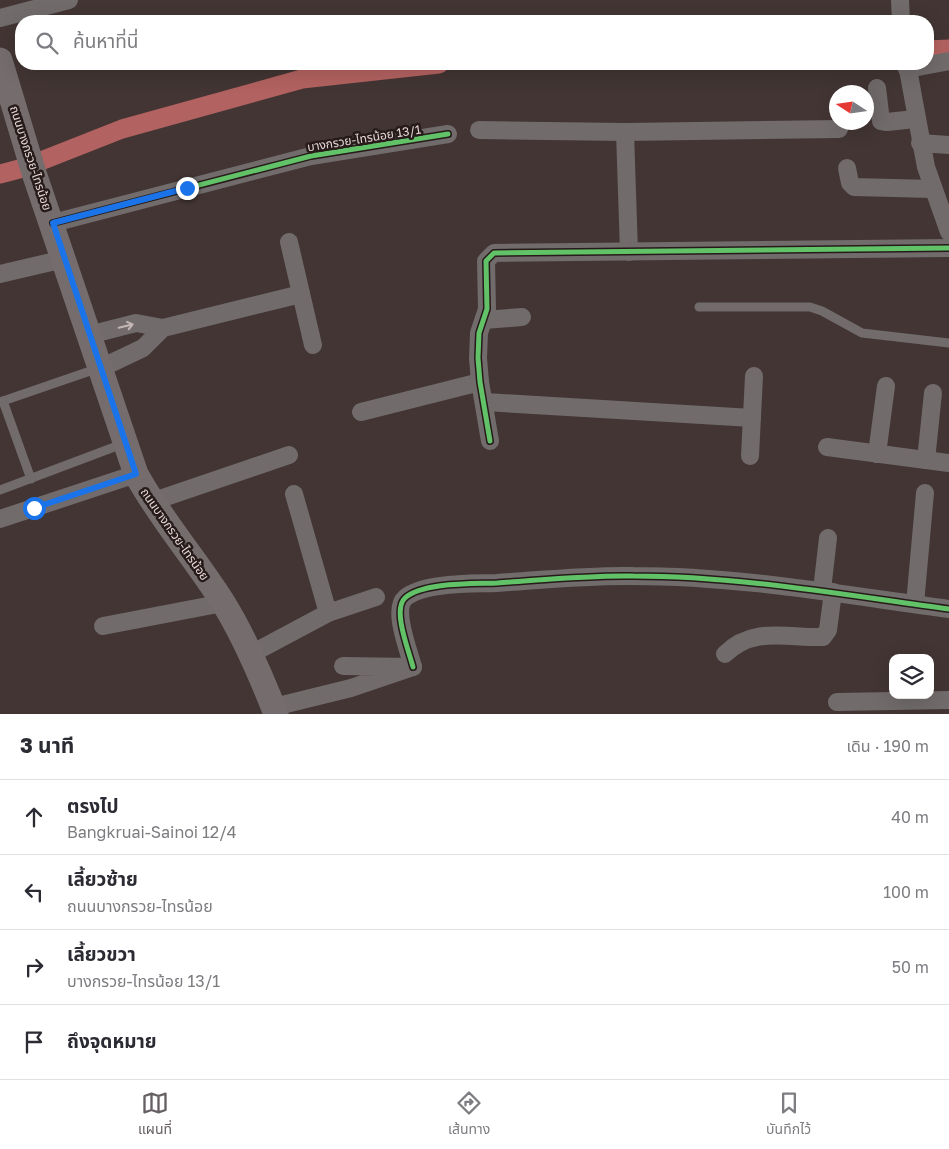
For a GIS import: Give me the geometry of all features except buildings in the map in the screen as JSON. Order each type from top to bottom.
[{"type":"main road","name":"ถนนบางกรวย-ไทรน้อย","points":[[0,62],[34,173],[53,223],[136,474],[151,502],[223,603],[251,654],[275,711]]},
{"type":"street","points":[[0,18],[69,0]]},
{"type":"street","points":[[900,0],[901,15]]},
{"type":"street","points":[[934,63],[949,61]]},
{"type":"street","points":[[908,70],[920,143],[933,189],[949,232]]},
{"type":"street","points":[[877,88],[881,121],[915,119]]},
{"type":"street","points":[[479,130],[625,132],[829,128]]},
{"type":"street","points":[[625,132],[629,252]]},
{"type":"street","name":"บางกรวย-ไทรน้อย 13/1","points":[[53,223],[311,156],[448,134]]},
{"type":"street","points":[[920,143],[949,145]]},
{"type":"street","points":[[847,168],[850,183],[854,187],[933,189]]},
{"type":"street","points":[[289,242],[313,345]]},
{"type":"street","points":[[490,441],[485,402],[480,382],[478,345],[488,297],[486,261],[494,253],[949,248]]},
{"type":"street","points":[[0,274],[64,259]]},
{"type":"street","points":[[89,335],[136,323],[162,328],[301,294]]},
{"type":"street","points":[[484,320],[522,317]]},
{"type":"street","points":[[101,368],[142,348],[162,328]]},
{"type":"street","points":[[750,456],[754,376]]},
{"type":"street","points":[[361,412],[480,382]]},
{"type":"street","points":[[877,454],[886,386]]},
{"type":"street","points":[[926,460],[934,393]]},
{"type":"street","points":[[485,402],[752,418]]},
{"type":"street","points":[[827,447],[949,463]]},
{"type":"street","points":[[151,502],[289,455]]},
{"type":"street","points":[[0,520],[136,474]]},
{"type":"street","points":[[915,604],[926,493]]},
{"type":"street","points":[[294,494],[328,613]]},
{"type":"street","points":[[725,654],[734,645],[747,638],[764,635],[823,637],[828,630],[828,538]]},
{"type":"street","points":[[414,667],[402,625],[400,605],[411,595],[430,588],[632,576],[765,583],[949,608]]},
{"type":"street","points":[[251,654],[328,613],[376,597]]},
{"type":"street","points":[[104,626],[223,603]]},
{"type":"street","points":[[343,666],[414,667]]},
{"type":"street","points":[[275,711],[414,667]]},
{"type":"street","points":[[837,702],[949,700]]},
{"type":"lane","points":[[699,307],[810,307],[822,310],[862,333],[949,343]]},
{"type":"lane","points":[[31,479],[2,402],[101,368]]},
{"type":"lane","points":[[0,490],[125,443]]},
{"type":"waterway","points":[[934,50],[949,49]]},
{"type":"waterway","points":[[0,174],[23,168],[122,129],[302,79],[384,70]]},
{"type":"cycle path","points":[[53,223],[311,156],[448,134]]},
{"type":"cycle path","points":[[490,441],[478,358],[479,333],[487,309],[486,261],[494,253],[949,248]]},
{"type":"cycle path","points":[[413,667],[401,621],[401,604],[405,598],[413,593],[436,586],[599,576],[673,577],[792,587],[949,609]]},
{"type":"route","points":[[34,508],[136,474],[53,223],[187,188]]}]
